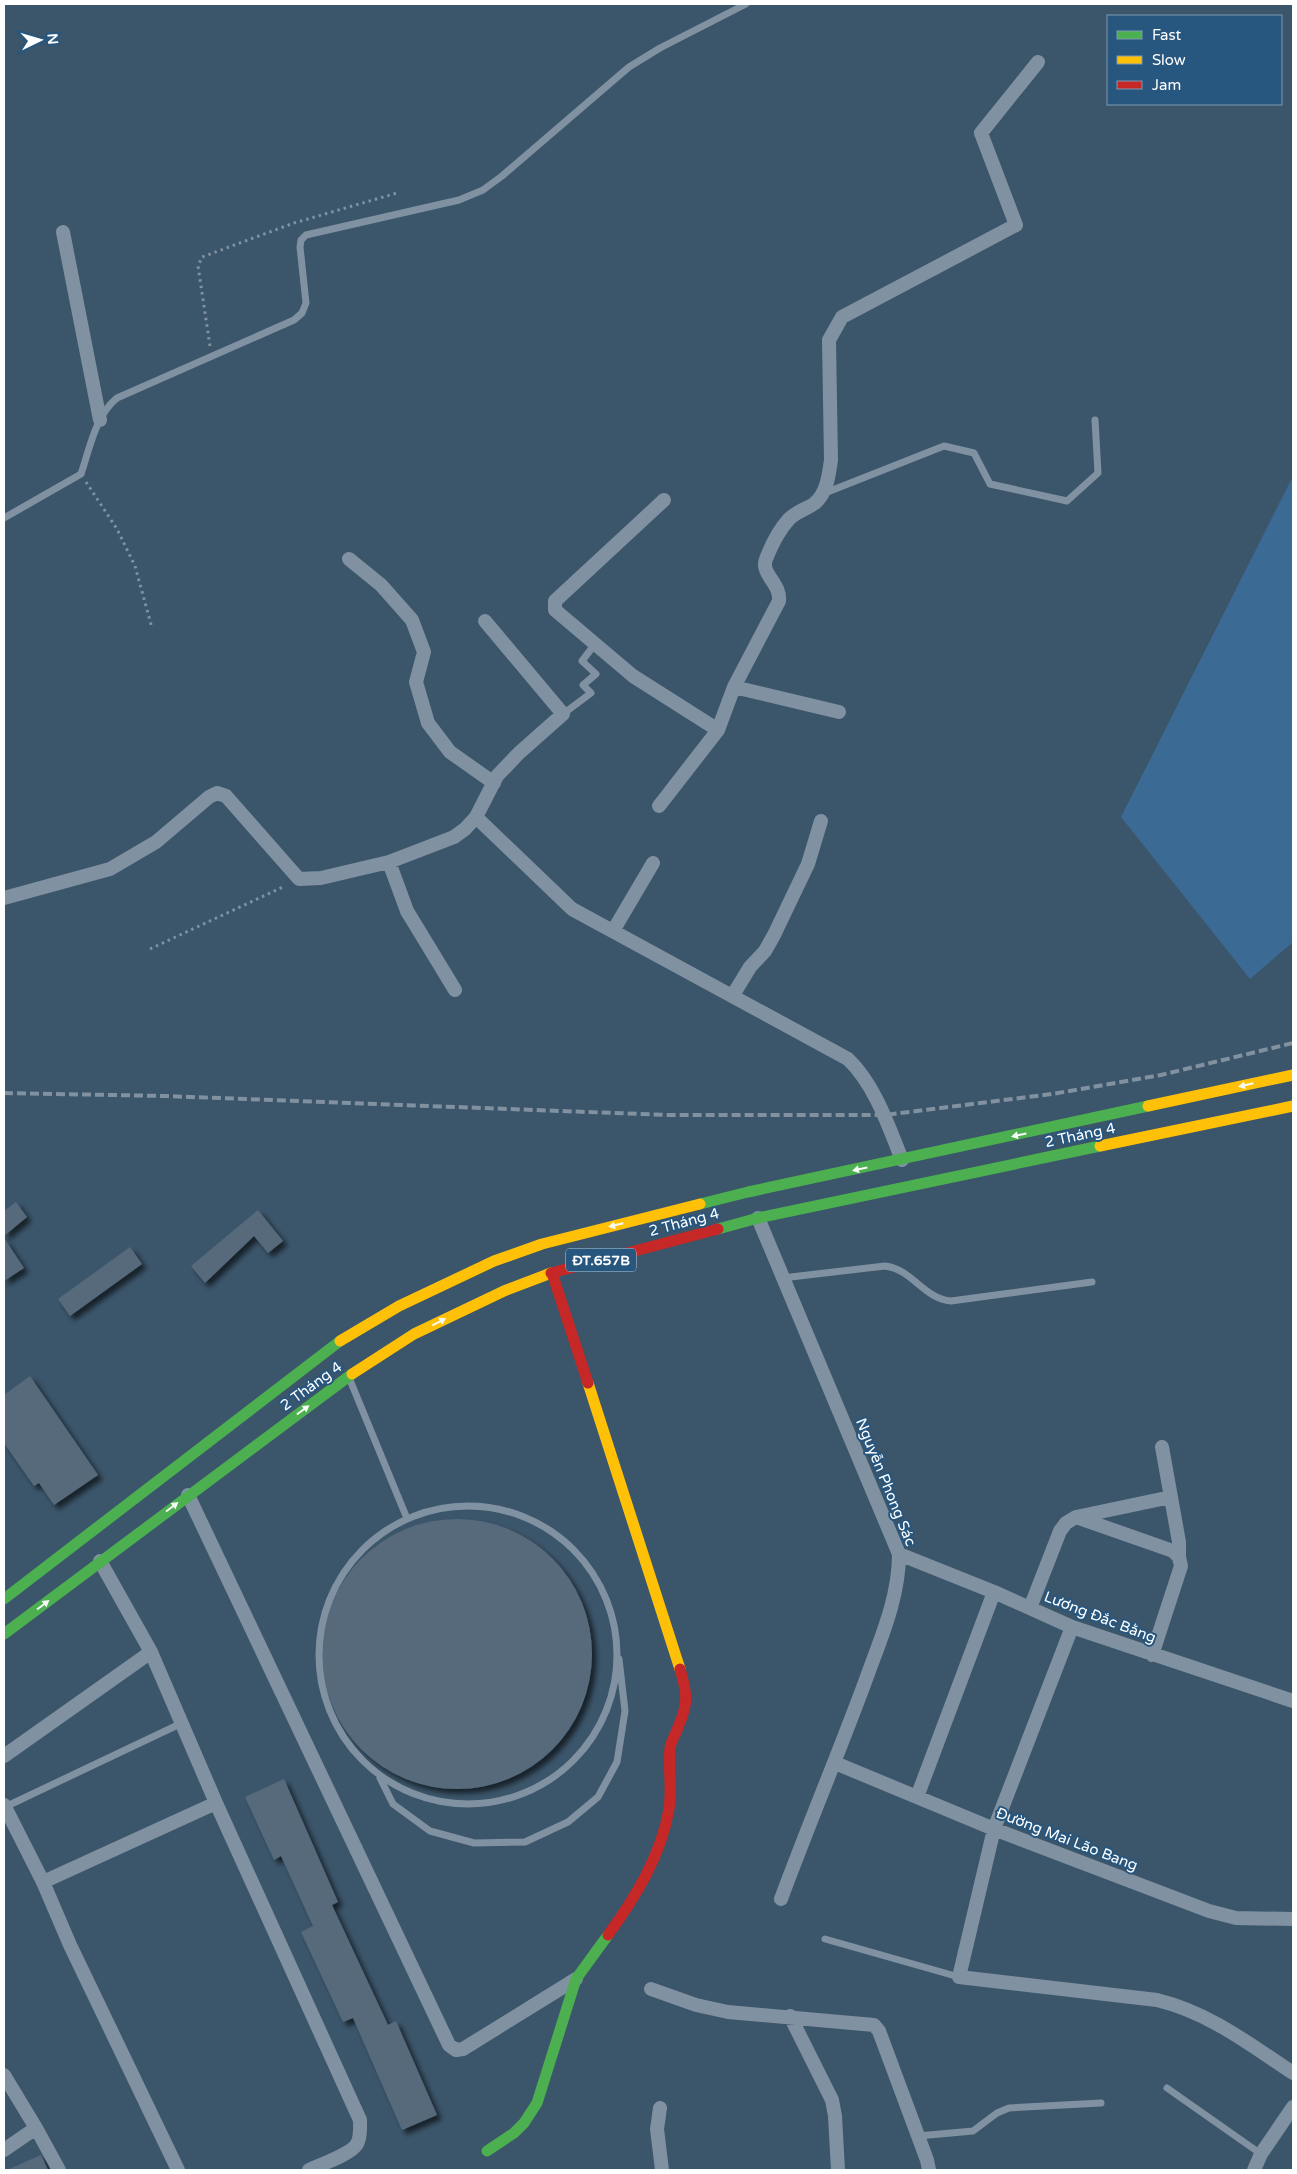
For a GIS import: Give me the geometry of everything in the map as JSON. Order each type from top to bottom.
[{"type":"main road","name":"2 Tháng 4","points":[[4,1599],[334,1351],[359,1328],[399,1306],[494,1262],[542,1244],[753,1205],[1219,1106],[1293,1075]]},
{"type":"main road","name":"2 Tháng 4","points":[[4,1634],[346,1373],[414,1334],[504,1291],[753,1205],[902,1160],[1219,1106],[1293,1106]]},
{"type":"main road","points":[[487,2151],[514,2133],[524,2123],[537,2103],[576,1979],[627,1909],[649,1870],[658,1848],[668,1809],[670,1746],[686,1710],[687,1696],[542,1244]]},
{"type":"street","points":[[659,806],[718,730],[734,687],[779,601],[779,591],[766,572],[765,560],[789,520],[797,512],[816,502],[822,494],[828,479],[831,460],[830,340],[842,317],[1016,225],[982,133],[1038,62]]},
{"type":"street","points":[[63,232],[100,420]]},
{"type":"street","points":[[664,500],[555,601],[555,610],[633,676],[718,730]]},
{"type":"street","points":[[349,559],[381,585],[412,620],[424,652],[416,682],[428,723],[450,752],[494,783]]},
{"type":"street","points":[[4,898],[110,868],[156,842],[208,797],[217,793],[226,796],[299,879],[321,878],[389,862],[454,837],[476,817],[494,783],[507,764],[563,714],[485,621]]},
{"type":"street","points":[[734,687],[839,712]]},
{"type":"street","points":[[476,817],[572,909],[848,1059],[855,1066],[885,1115],[902,1160]]},
{"type":"street","points":[[733,995],[745,974],[765,951],[774,935],[808,864],[821,821]]},
{"type":"street","points":[[389,862],[407,910],[455,990]]},
{"type":"street","points":[[613,931],[654,863]]},
{"type":"street","name":"Nguyễn Phong Sác","points":[[753,1205],[782,1278],[900,1554],[899,1572],[892,1609],[835,1763],[781,1899]]},
{"type":"street","points":[[1152,1655],[1181,1566],[1179,1542],[1162,1447]]},
{"type":"street","points":[[188,1495],[449,2045],[456,2050],[463,2049],[576,1979]]},
{"type":"street","points":[[1030,1608],[1060,1532],[1066,1522],[1076,1517],[1171,1497]]},
{"type":"street","points":[[1076,1517],[1174,1551],[1179,1557]]},
{"type":"street","name":"Lương Đắc Bằng","points":[[900,1554],[994,1592],[1072,1627],[1293,1701]]},
{"type":"street","points":[[100,1561],[151,1652],[216,1803],[360,2120],[358,2143],[350,2151],[309,2170]]},
{"type":"street","points":[[917,1797],[994,1592]]},
{"type":"street","points":[[1072,1627],[994,1829],[959,1977],[1157,2000],[1179,2005],[1206,2017],[1293,2073]]},
{"type":"street","points":[[4,1756],[151,1652]]},
{"type":"street","name":"Đường Mai Lão Bang","points":[[835,1763],[994,1829],[1209,1911],[1236,1918],[1293,1919]]},
{"type":"street","points":[[43,1882],[216,1803]]},
{"type":"street","points":[[4,1806],[43,1882],[70,1944],[178,2170]]},
{"type":"street","points":[[651,1989],[696,2005],[728,2012],[790,2016],[874,2025],[879,2031],[929,2170]]},
{"type":"street","points":[[790,2016],[832,2100],[835,2116],[838,2170]]},
{"type":"street","points":[[4,2075],[59,2170]]},
{"type":"street","points":[[1254,2170],[1261,2154],[1293,2107]]},
{"type":"street","points":[[660,2108],[657,2129],[662,2170]]},
{"type":"street","points":[[4,2150],[36,2128]]},
{"type":"lane","points":[[4,518],[81,474],[106,407],[117,398],[294,320],[302,313],[306,303],[300,248],[301,240],[306,235],[459,200],[483,190],[630,67],[660,48],[746,4]]},
{"type":"lane","points":[[822,494],[944,446],[974,453],[990,484],[1067,501],[1098,473],[1096,420]]},
{"type":"lane","points":[[563,714],[591,693],[583,685],[596,674],[582,661],[595,644]]},
{"type":"lane","points":[[782,1278],[885,1266],[895,1267],[903,1271],[931,1295],[941,1300],[951,1301],[1092,1282]]},
{"type":"lane","points":[[346,1373],[406,1516]]},
{"type":"lane","points":[[466,1504],[517,1513],[563,1538],[597,1578],[616,1632],[625,1711],[616,1762],[598,1797],[568,1822],[525,1842],[474,1843],[430,1831],[393,1804],[380,1778],[344,1740],[326,1706],[318,1654],[327,1602],[353,1557],[406,1516],[466,1504]]},
{"type":"lane","points":[[380,1778],[427,1800],[479,1806],[517,1798],[562,1772],[596,1733],[615,1684],[616,1632]]},
{"type":"lane","points":[[4,1806],[182,1723]]},
{"type":"lane","points":[[825,1939],[959,1977]]},
{"type":"lane","points":[[1166,2088],[1261,2154]]},
{"type":"lane","points":[[918,2136],[974,2131],[997,2113],[1009,2108],[1101,2103]]},
{"type":"path","points":[[212,357],[198,266],[202,256],[294,222],[397,193]]},
{"type":"path","points":[[81,474],[116,529],[135,566],[152,628]]},
{"type":"path","points":[[150,949],[299,879]]},
{"type":"shaded area","points":[[1293,476],[1293,942],[1250,979],[1121,817]]},
{"type":"building","points":[[16,1202],[27,1217],[4,1236],[4,1211]]},
{"type":"building","points":[[258,1210],[283,1241],[268,1253],[254,1236],[205,1283],[191,1266]]},
{"type":"building","points":[[4,1238],[24,1268],[4,1281]]},
{"type":"building","points":[[130,1247],[142,1264],[70,1316],[58,1299]]},
{"type":"building","points":[[30,1376],[98,1475],[54,1505],[39,1483],[34,1486],[4,1443],[4,1395]]},
{"type":"building","points":[[457,1519],[483,1522],[509,1529],[543,1550],[561,1568],[582,1602],[589,1628],[592,1654],[589,1680],[582,1706],[561,1740],[543,1758],[509,1779],[483,1786],[457,1789],[431,1786],[405,1779],[371,1758],[353,1740],[332,1706],[325,1680],[322,1654],[325,1628],[332,1602],[353,1568],[371,1550],[405,1529],[431,1522]]},
{"type":"building","points":[[284,1779],[338,1902],[332,1905],[388,2025],[396,2021],[437,2115],[402,2130],[353,2018],[343,2022],[301,1932],[313,1926],[281,1856],[274,1860],[245,1797]]},
{"type":"building","points":[[41,2155],[48,2170],[7,2170]]},
{"type":"railway","points":[[4,1093],[165,1096],[667,1115],[885,1115],[1052,1094],[1161,1075],[1293,1043]]},
{"type":"traffic: fast","points":[[700,1204],[1148,1106]]},
{"type":"traffic: fast","points":[[718,1229],[758,1218],[1100,1146]]},
{"type":"traffic: fast","points":[[4,1599],[340,1341]]},
{"type":"traffic: fast","points":[[4,1634],[352,1374]]},
{"type":"traffic: fast","points":[[487,2151],[514,2133],[524,2123],[537,2103],[576,1979],[608,1935]]},
{"type":"traffic: slow","points":[[1148,1106],[1293,1075]]},
{"type":"traffic: slow","points":[[1100,1146],[1293,1106]]},
{"type":"traffic: slow","points":[[340,1341],[399,1306],[494,1261],[542,1244],[700,1204]]},
{"type":"traffic: slow","points":[[352,1374],[414,1334],[504,1291],[551,1273]]},
{"type":"traffic: slow","points":[[588,1383],[680,1669]]},
{"type":"traffic: jam","points":[[551,1273],[718,1229]]},
{"type":"traffic: jam","points":[[552,1273],[588,1383]]},
{"type":"traffic: jam","points":[[608,1935],[646,1876],[665,1826],[670,1801],[670,1748],[682,1719],[686,1698],[680,1669]]}]
